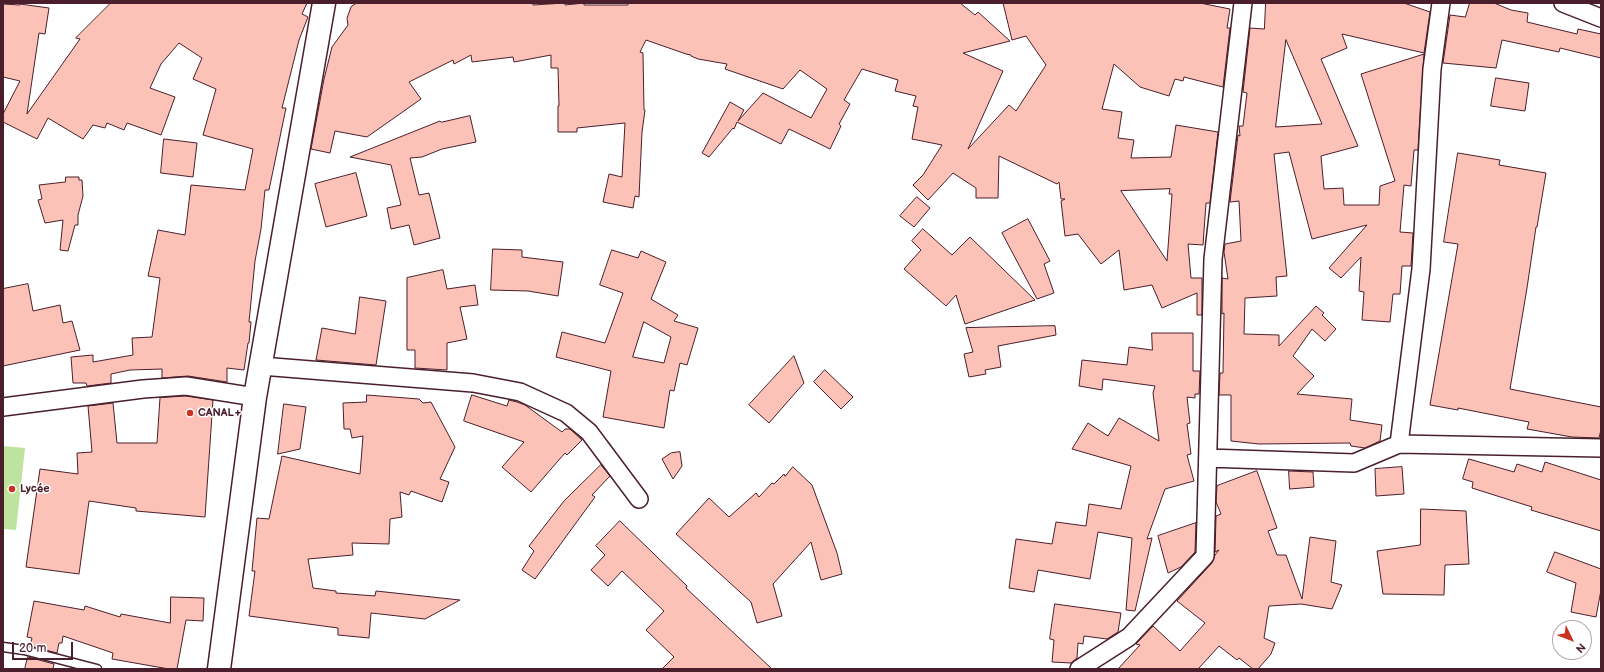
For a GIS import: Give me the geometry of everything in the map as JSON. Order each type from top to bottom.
[{"type":"main road","points":[[219,669],[255,397],[324,3]]},
{"type":"street","points":[[1079,669],[1129,637],[1205,556],[1213,259],[1243,3]]},
{"type":"street","points":[[1400,444],[1421,270],[1432,69],[1441,3]]},
{"type":"street","points":[[1563,3],[1601,18]]},
{"type":"street","points":[[261,366],[473,383],[520,392],[566,413],[589,432],[639,499]]},
{"type":"street","points":[[3,407],[143,389],[186,386],[255,397]]},
{"type":"street","points":[[1208,458],[1354,463],[1400,444],[1601,448]]},
{"type":"lane","points":[[3,648],[24,650],[97,669]]},
{"type":"green space","name":"Lycée","points":[[3,446],[25,448],[16,530],[3,529]]},
{"type":"building","points":[[111,3],[307,3],[302,14],[308,17],[299,40],[282,108],[286,108],[269,190],[265,190],[261,229],[255,261],[249,322],[251,322],[249,343],[244,370],[227,368],[227,382],[188,376],[162,378],[162,369],[130,370],[111,374],[111,383],[87,386],[86,383],[73,383],[71,357],[93,355],[93,362],[133,355],[132,338],[152,337],[160,278],[148,276],[158,230],[185,235],[191,185],[245,190],[253,149],[203,135],[216,89],[193,79],[202,58],[179,43],[161,64],[150,88],[175,97],[161,135],[127,123],[124,130],[107,123],[105,128],[93,125],[83,139],[48,118],[37,139],[3,122],[3,114],[20,81],[3,77],[3,4],[20,4],[49,8],[45,34],[39,33],[27,114],[80,39],[76,38]]},
{"type":"building","points":[[357,3],[533,3],[533,5],[565,3],[565,5],[584,3],[584,5],[628,5],[628,3],[960,3],[975,15],[978,12],[1010,41],[963,53],[1003,71],[968,149],[1009,105],[1016,111],[1046,65],[1026,36],[1012,40],[1003,3],[1200,3],[1230,9],[1227,28],[1230,28],[1223,87],[1184,77],[1183,81],[1175,79],[1169,96],[1140,87],[1114,64],[1102,109],[1122,112],[1118,138],[1134,140],[1131,158],[1171,157],[1176,125],[1218,132],[1210,203],[1206,203],[1203,245],[1188,244],[1191,278],[1202,278],[1202,315],[1197,315],[1197,293],[1162,308],[1152,285],[1124,290],[1119,250],[1101,264],[1078,234],[1065,236],[1061,201],[1065,199],[1061,199],[1059,182],[1057,184],[999,156],[998,198],[976,198],[976,188],[953,173],[928,200],[913,185],[923,175],[942,145],[912,139],[918,107],[913,106],[916,96],[895,91],[898,80],[862,69],[844,100],[850,104],[839,124],[841,126],[830,149],[789,129],[781,144],[737,122],[734,129],[733,128],[709,157],[702,153],[730,102],[744,110],[738,121],[763,93],[811,118],[827,89],[800,70],[783,89],[725,69],[727,64],[698,59],[691,55],[646,40],[640,52],[643,53],[645,110],[642,132],[639,197],[635,196],[633,208],[603,202],[609,174],[622,177],[625,123],[577,128],[577,132],[558,132],[558,68],[551,68],[551,55],[514,62],[513,57],[472,62],[471,55],[454,64],[453,60],[409,82],[421,99],[367,137],[335,131],[330,153],[311,149],[324,79],[332,47],[348,25],[347,18],[351,7]],"holes":[[[1170,189],[1169,194],[1172,194],[1167,261],[1121,191]]]},
{"type":"building","points":[[1266,3],[1404,3],[1430,12],[1424,53],[1342,34],[1347,48],[1321,59],[1358,146],[1321,156],[1324,189],[1343,188],[1344,205],[1379,205],[1380,186],[1395,181],[1361,74],[1424,54],[1418,150],[1414,150],[1411,186],[1404,185],[1400,232],[1413,233],[1411,266],[1402,266],[1400,294],[1393,294],[1390,322],[1362,320],[1364,292],[1359,291],[1361,257],[1341,278],[1329,268],[1367,225],[1312,239],[1289,152],[1274,154],[1287,276],[1276,277],[1277,296],[1245,298],[1244,334],[1279,335],[1279,346],[1316,306],[1324,313],[1322,315],[1336,329],[1325,341],[1312,329],[1293,356],[1314,376],[1297,394],[1352,399],[1350,420],[1382,425],[1380,441],[1365,448],[1351,446],[1350,443],[1259,444],[1231,441],[1231,395],[1219,395],[1220,373],[1223,373],[1224,313],[1222,314],[1222,278],[1228,279],[1224,252],[1225,244],[1241,241],[1239,201],[1230,202],[1238,135],[1240,136],[1239,126],[1243,126],[1247,93],[1243,92],[1250,28],[1264,29]],"holes":[[[1286,40],[1322,124],[1276,127]]]},
{"type":"building","points":[[1470,3],[1494,3],[1511,10],[1528,13],[1527,22],[1577,34],[1578,29],[1601,34],[1601,58],[1560,48],[1559,52],[1502,40],[1496,68],[1443,63],[1450,15],[1465,17]]},
{"type":"building","points":[[1496,78],[1529,83],[1525,111],[1491,106]]},
{"type":"building","points":[[470,116],[476,142],[442,149],[422,157],[410,158],[419,195],[429,193],[440,238],[414,245],[409,225],[391,229],[387,208],[401,205],[391,165],[350,157],[440,121]]},
{"type":"building","points":[[164,139],[197,143],[193,177],[161,173]]},
{"type":"building","points":[[1458,153],[1500,160],[1499,165],[1546,173],[1510,389],[1601,407],[1601,430],[1599,438],[1572,437],[1527,429],[1529,422],[1458,408],[1458,410],[1430,405],[1458,244],[1444,242]]},
{"type":"building","points":[[356,173],[367,216],[326,227],[315,184]]},
{"type":"building","points":[[66,177],[79,177],[79,180],[82,180],[83,196],[78,215],[78,225],[75,225],[68,251],[60,250],[63,220],[45,223],[38,200],[42,199],[39,185],[65,182]]},
{"type":"building","points":[[917,197],[930,208],[914,227],[900,216]]},
{"type":"building","points":[[1028,219],[1050,261],[1044,264],[1054,293],[1037,299],[1002,233]]},
{"type":"building","points":[[923,229],[952,255],[970,237],[1035,300],[965,324],[956,295],[946,306],[904,269],[921,250],[912,241]]},
{"type":"building","points":[[493,249],[522,250],[522,257],[563,262],[558,296],[528,291],[491,290]]},
{"type":"building","points":[[612,250],[638,258],[641,251],[666,262],[651,299],[678,315],[674,321],[698,328],[687,365],[680,363],[674,391],[670,390],[664,428],[603,417],[611,371],[556,357],[562,332],[605,343],[623,293],[600,285]],"holes":[[[644,322],[671,337],[664,363],[633,357]]]},
{"type":"building","points":[[443,270],[447,289],[475,285],[478,305],[460,307],[467,339],[447,343],[447,370],[415,368],[415,350],[407,350],[407,278]]},
{"type":"building","points":[[28,284],[33,311],[60,305],[63,323],[72,321],[80,350],[3,366],[3,289]]},
{"type":"building","points":[[360,297],[386,301],[376,365],[316,360],[322,328],[355,334]]},
{"type":"building","points":[[1055,326],[1056,335],[998,346],[1001,367],[985,370],[986,374],[969,377],[964,354],[973,352],[966,328]]},
{"type":"building","points":[[1152,333],[1193,333],[1193,371],[1200,371],[1199,394],[1195,394],[1195,398],[1187,397],[1190,423],[1187,424],[1191,454],[1187,455],[1194,481],[1165,489],[1147,539],[1152,538],[1135,611],[1126,610],[1132,538],[1098,532],[1090,579],[1038,570],[1034,592],[1009,588],[1016,539],[1052,544],[1056,522],[1086,526],[1089,504],[1121,509],[1131,466],[1072,449],[1088,423],[1108,436],[1119,418],[1159,441],[1153,393],[1155,386],[1103,379],[1102,390],[1079,386],[1082,360],[1127,365],[1129,347],[1152,350]]},
{"type":"building","points":[[794,356],[804,383],[769,423],[749,405]]},
{"type":"building","points":[[825,370],[853,397],[841,409],[814,382]]},
{"type":"building","points":[[367,395],[419,399],[423,403],[431,402],[455,447],[440,479],[449,482],[442,502],[411,491],[409,495],[400,492],[402,517],[390,519],[389,544],[352,543],[353,555],[308,559],[313,588],[336,591],[336,593],[375,596],[376,591],[460,600],[425,619],[371,613],[369,638],[338,635],[338,628],[249,616],[255,571],[252,571],[257,518],[269,519],[282,456],[360,474],[363,436],[352,438],[350,429],[344,429],[343,403],[366,402]]},
{"type":"building","points":[[472,395],[507,406],[509,400],[525,405],[562,432],[565,429],[570,429],[582,440],[567,455],[565,453],[531,492],[502,467],[524,442],[464,421]]},
{"type":"building","points":[[186,396],[213,400],[205,517],[136,511],[136,508],[89,501],[79,574],[26,567],[40,469],[78,474],[77,453],[92,452],[88,406],[113,403],[117,443],[157,443],[160,398]]},
{"type":"building","points":[[284,404],[306,407],[300,449],[278,454]]},
{"type":"building","points":[[680,452],[682,466],[673,479],[662,459],[671,453]]},
{"type":"building","points":[[1469,459],[1514,472],[1517,464],[1542,472],[1545,462],[1601,480],[1601,531],[1531,510],[1532,507],[1472,488],[1473,482],[1463,479]]},
{"type":"building","points":[[601,465],[610,476],[592,495],[595,497],[535,579],[522,570],[534,551],[529,546],[564,501]]},
{"type":"building","points":[[793,467],[812,485],[837,553],[842,574],[821,580],[811,542],[773,584],[782,616],[757,623],[751,602],[676,534],[709,498],[729,517],[756,493],[759,497],[772,483],[774,484],[784,474],[785,476]]},
{"type":"building","points":[[1402,467],[1404,494],[1376,496],[1375,469]]},
{"type":"building","points":[[1257,471],[1277,528],[1268,531],[1277,555],[1286,555],[1302,599],[1310,537],[1336,541],[1331,582],[1342,585],[1332,609],[1301,604],[1269,606],[1264,638],[1275,643],[1271,654],[1258,669],[1253,669],[1239,658],[1237,660],[1219,646],[1199,668],[1200,669],[1118,669],[1140,645],[1136,644],[1153,626],[1180,651],[1205,623],[1177,601],[1212,563],[1219,550],[1215,552],[1216,516],[1221,514],[1216,502],[1217,486]]},
{"type":"building","points":[[1289,471],[1313,472],[1314,487],[1290,489]]},
{"type":"building","points":[[1421,509],[1466,511],[1469,564],[1445,565],[1444,595],[1383,594],[1377,551],[1420,545]]},
{"type":"building","points":[[620,521],[687,586],[686,588],[772,669],[662,669],[674,657],[646,630],[664,611],[622,571],[608,586],[591,570],[605,555],[596,546]]},
{"type":"building","points":[[1196,523],[1195,552],[1181,567],[1168,573],[1158,536]]},
{"type":"building","points":[[1555,552],[1601,569],[1601,590],[1596,617],[1571,612],[1576,583],[1547,572]]},
{"type":"building","points":[[171,597],[204,598],[203,621],[186,620],[177,669],[169,669],[112,659],[113,653],[63,636],[62,643],[59,643],[57,653],[30,646],[32,638],[27,637],[34,601],[84,610],[85,606],[120,617],[121,614],[170,623]]},
{"type":"building","points":[[1055,604],[1121,613],[1118,632],[1107,639],[1084,636],[1083,644],[1078,643],[1077,658],[1071,663],[1052,662],[1054,640],[1050,639]]},
{"type":"building","points":[[28,657],[54,664],[53,669],[25,669]]},
{"type":"place","name":"CANAL+","points":[[190,413]]},
{"type":"place","name":"Lycée","points":[[12,489]]}]
